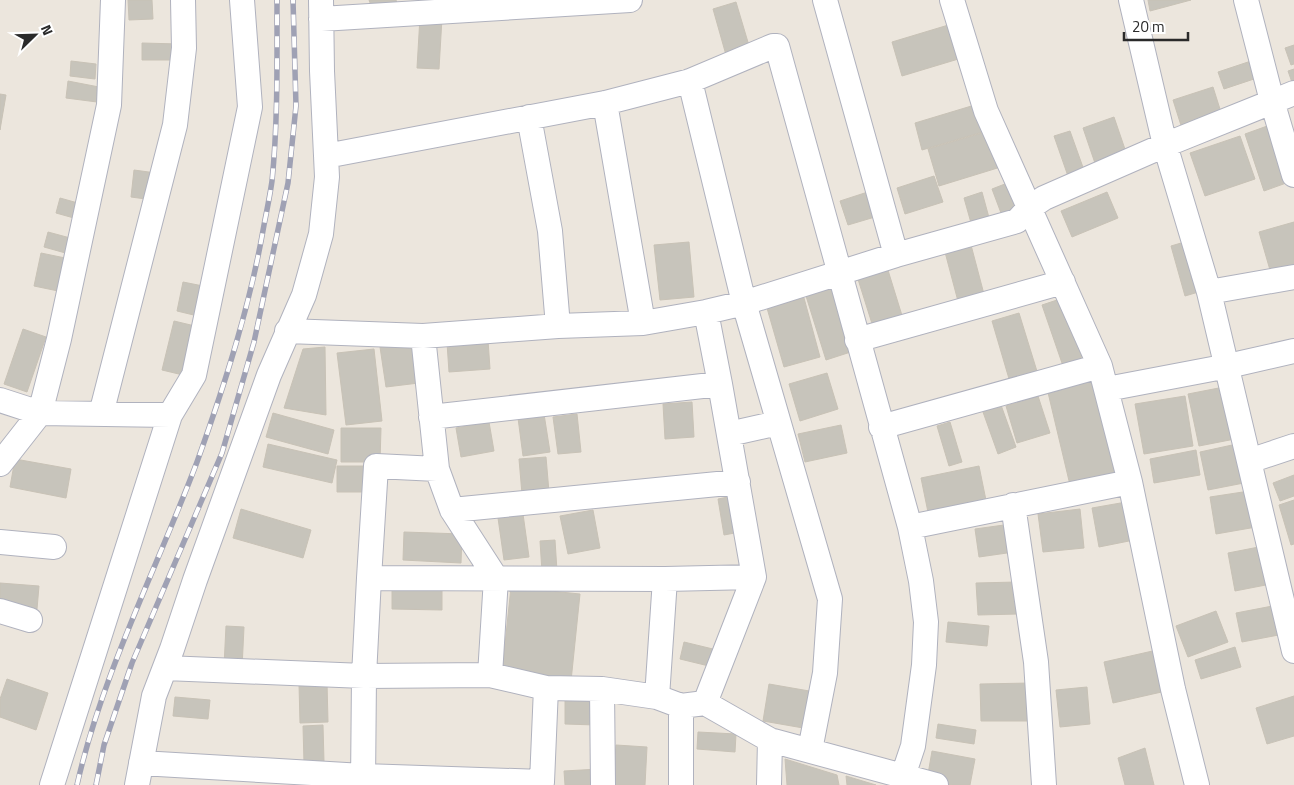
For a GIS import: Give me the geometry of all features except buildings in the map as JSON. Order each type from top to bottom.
[{"type":"street","points":[[5,451],[40,413],[59,338],[109,105],[113,0]]},
{"type":"street","points":[[101,414],[175,125],[184,48],[183,0]]},
{"type":"street","points":[[52,785],[170,415],[194,375],[250,107],[242,0]]},
{"type":"street","points":[[546,688],[542,782],[363,781],[139,774],[154,696],[247,437],[287,331],[304,295],[321,234],[327,177],[321,9],[630,0]]},
{"type":"street","points":[[826,0],[896,255]]},
{"type":"street","points":[[952,0],[986,111],[1028,209],[1100,366],[1130,482],[1173,689],[1197,785]]},
{"type":"street","points":[[1131,0],[1165,145],[1209,292],[1228,366],[1294,650]]},
{"type":"street","points":[[1246,0],[1283,97],[1294,175]]},
{"type":"street","points":[[326,156],[606,103],[690,81],[777,46],[910,527],[921,581],[926,622],[924,666],[913,746],[903,776]]},
{"type":"street","points":[[690,81],[744,303],[830,599],[825,673],[810,750]]},
{"type":"street","points":[[287,331],[423,336],[558,326],[643,323],[706,312],[744,303],[896,255],[1017,221],[1028,209],[1044,198],[1165,145],[1283,97]]},
{"type":"street","points":[[606,103],[643,323]]},
{"type":"street","points":[[530,117],[550,231],[558,326]]},
{"type":"street","points":[[1209,292],[1294,277]]},
{"type":"street","points":[[857,340],[1063,282]]},
{"type":"street","points":[[706,312],[754,577],[706,703]]},
{"type":"street","points":[[423,336],[437,469],[452,510],[496,578],[490,675]]},
{"type":"street","points":[[1107,389],[1228,366],[1294,351]]},
{"type":"street","points":[[881,427],[1100,366]]},
{"type":"street","points":[[431,417],[720,384]]},
{"type":"street","points":[[0,400],[40,413],[170,415]]},
{"type":"street","points":[[729,434],[778,423]]},
{"type":"street","points":[[1249,460],[1294,446]]},
{"type":"street","points":[[363,781],[364,676],[376,466],[437,469]]},
{"type":"street","points":[[452,510],[738,482]]},
{"type":"street","points":[[910,527],[1130,482]]},
{"type":"street","points":[[1013,505],[1036,662],[1044,785]]},
{"type":"street","points":[[0,542],[54,547]]},
{"type":"street","points":[[369,578],[665,579],[754,577]]},
{"type":"street","points":[[657,697],[665,579]]},
{"type":"street","points":[[0,611],[30,620]]},
{"type":"street","points":[[165,668],[364,676],[490,675],[546,688],[602,689],[657,697],[681,706],[706,703],[770,740],[936,785]]},
{"type":"street","points":[[602,689],[603,785]]},
{"type":"street","points":[[680,785],[681,706]]},
{"type":"street","points":[[769,785],[770,740]]},
{"type":"railway","points":[[77,785],[88,744],[115,662],[197,462],[227,374],[252,285],[272,181],[276,113],[277,0]]},
{"type":"railway","points":[[96,785],[104,745],[132,663],[222,453],[254,342],[288,183],[296,106],[293,0]]}]
